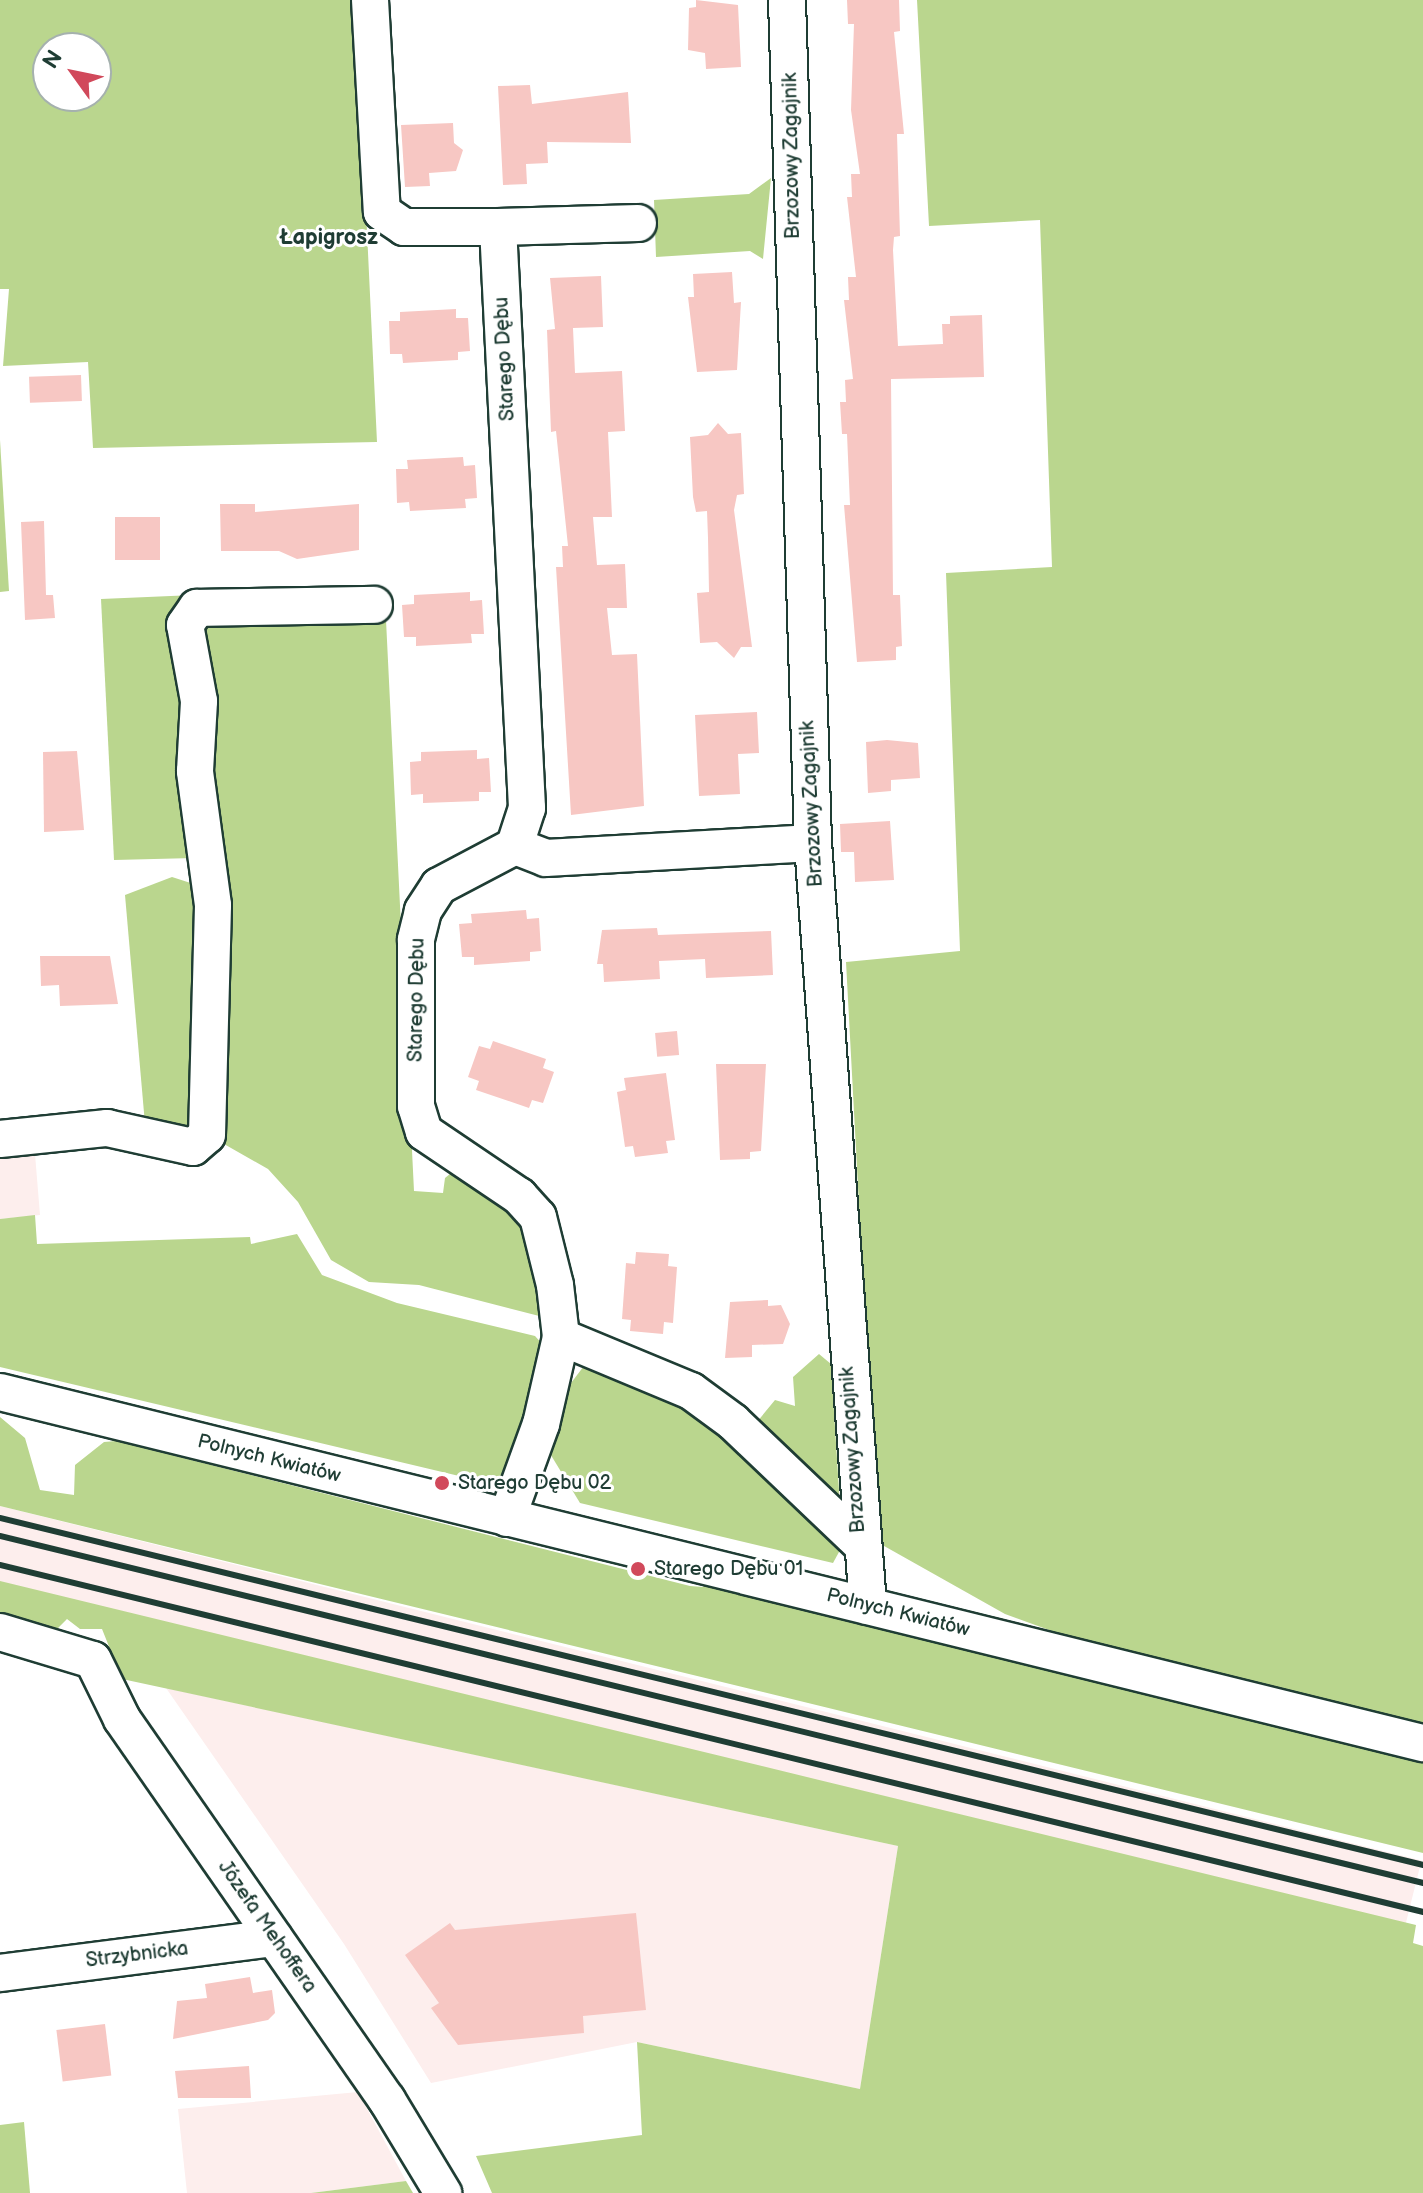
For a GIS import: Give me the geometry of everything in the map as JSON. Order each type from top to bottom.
[{"type":"street","points":[[370,0],[382,212],[404,227],[638,223]]},
{"type":"street","name":"Brzozowy Zagajnik","points":[[787,0],[813,843],[859,1542],[868,1606]]},
{"type":"street","name":"Starego Dębu","points":[[498,227],[527,808],[515,846],[439,886],[423,911],[416,940],[416,1106],[424,1132],[519,1196],[538,1217],[561,1337],[541,1424],[507,1518]]},
{"type":"street","points":[[0,1139],[107,1128],[193,1147],[207,1135],[213,905],[195,771],[199,701],[185,625],[197,608],[374,605]]},
{"type":"street","points":[[515,846],[546,858],[813,843]]},
{"type":"street","points":[[561,1337],[691,1391],[733,1422],[859,1542]]},
{"type":"street","name":"Polnych Kwiatów","points":[[0,1392],[1423,1743]]},
{"type":"street","name":"Józefa Mehoffera","points":[[0,1632],[93,1660],[122,1719],[274,1938],[443,2193]]},
{"type":"street","name":"Strzybnicka","points":[[0,1973],[274,1938]]},
{"type":"shaded area","points":[[34,1142],[40,1215],[0,1219],[0,1147]]},
{"type":"shaded area","points":[[0,1506],[1421,1860],[1403,1933],[0,1583]]},
{"type":"shaded area","points":[[166,1688],[898,1846],[860,2089],[637,2042],[431,2083],[344,1944]]},
{"type":"shaded area","points":[[358,2092],[406,2181],[311,2193],[187,2193],[178,2109]]},
{"type":"green space","points":[[0,0],[356,0],[377,442],[93,448],[88,362],[3,366],[9,289],[0,289]]},
{"type":"green space","points":[[917,0],[1423,0],[1423,1725],[1118,1655],[1005,1614],[877,1542],[846,962],[960,951],[946,573],[1052,567],[1040,220],[929,226]]},
{"type":"green space","points":[[771,178],[763,259],[750,251],[656,257],[654,200],[749,194]]},
{"type":"green space","points":[[0,440],[9,591],[0,592]]},
{"type":"green space","points":[[194,595],[194,858],[114,860],[101,599]]},
{"type":"green space","points":[[202,617],[386,620],[414,1191],[443,1193],[445,1178],[456,1169],[528,1220],[547,1318],[419,1285],[369,1282],[331,1260],[298,1202],[268,1169],[224,1144]]},
{"type":"green space","points":[[172,877],[203,887],[197,1130],[145,1124],[125,895]]},
{"type":"green space","points":[[35,1215],[37,1244],[250,1237],[251,1244],[297,1234],[322,1275],[397,1303],[535,1336],[544,1346],[542,1359],[509,1472],[497,1485],[0,1367],[0,1219]]},
{"type":"green space","points":[[819,1354],[831,1364],[840,1506],[752,1428],[775,1400],[795,1406],[793,1377]]},
{"type":"green space","points":[[590,1358],[702,1408],[845,1541],[833,1563],[580,1503],[546,1447],[571,1383]]},
{"type":"green space","points":[[0,1417],[25,1438],[40,1490],[74,1495],[75,1465],[104,1442],[116,1441],[690,1586],[703,1587],[705,1580],[1423,1755],[1423,1853],[0,1506]]},
{"type":"green space","points":[[0,1581],[1416,1925],[1413,1943],[1423,1946],[1423,2193],[492,2193],[476,2156],[642,2135],[637,2042],[860,2089],[898,1846],[122,1679],[102,1629],[80,1629],[67,1619],[55,1631],[0,1619]]},
{"type":"green space","points":[[24,2122],[30,2193],[0,2193],[0,2125]]},
{"type":"green space","points":[[406,2181],[413,2193],[311,2193]]},
{"type":"building","points":[[696,0],[738,5],[741,67],[706,69],[705,53],[688,50],[689,8],[696,7]]},
{"type":"building","points":[[847,0],[899,0],[900,31],[894,32],[904,134],[897,134],[900,236],[894,237],[893,250],[898,346],[943,344],[942,324],[950,324],[950,316],[982,315],[984,377],[891,379],[893,595],[900,595],[902,646],[896,647],[896,660],[857,662],[844,505],[850,505],[847,434],[842,434],[840,402],[846,402],[845,380],[853,379],[844,300],[849,300],[848,277],[856,277],[847,197],[852,197],[851,174],[860,174],[851,110],[854,24],[848,24]]},
{"type":"building","points":[[530,85],[532,104],[628,92],[631,143],[547,142],[548,163],[526,164],[527,184],[503,185],[498,86]]},
{"type":"building","points":[[453,123],[454,143],[463,150],[456,171],[429,173],[430,186],[405,187],[401,125]]},
{"type":"building","points":[[732,272],[734,303],[741,302],[737,370],[697,372],[688,297],[694,297],[693,274]]},
{"type":"building","points":[[601,276],[603,327],[573,328],[575,373],[622,371],[625,431],[608,432],[612,517],[593,517],[597,565],[625,564],[627,608],[607,608],[612,655],[637,654],[644,806],[571,815],[556,567],[563,567],[562,546],[568,546],[556,431],[551,432],[547,330],[555,329],[550,278]]},
{"type":"building","points":[[456,309],[456,318],[468,318],[470,351],[458,352],[458,360],[403,363],[402,354],[390,354],[389,321],[400,321],[400,312]]},
{"type":"building","points":[[81,375],[82,401],[30,403],[29,377]]},
{"type":"building","points":[[718,423],[728,434],[741,433],[744,494],[737,495],[734,510],[752,647],[741,647],[734,658],[717,642],[700,643],[697,593],[709,592],[707,511],[696,512],[690,437],[708,435]]},
{"type":"building","points":[[463,457],[464,466],[475,465],[477,498],[465,499],[466,508],[410,511],[409,502],[397,503],[396,469],[408,469],[407,460]]},
{"type":"building","points":[[220,504],[255,504],[255,512],[359,504],[359,550],[297,559],[279,551],[221,551]]},
{"type":"building","points":[[115,517],[160,517],[160,560],[115,560]]},
{"type":"building","points":[[44,521],[46,595],[53,595],[55,618],[25,620],[21,522]]},
{"type":"building","points":[[470,592],[470,601],[482,600],[484,634],[471,634],[472,643],[416,646],[416,637],[404,637],[402,605],[414,604],[414,595]]},
{"type":"building","points":[[757,712],[759,753],[738,754],[740,794],[699,796],[695,715]]},
{"type":"building","points":[[887,740],[918,743],[920,778],[891,780],[891,791],[868,793],[866,742]]},
{"type":"building","points":[[477,750],[477,759],[489,758],[491,792],[479,792],[479,801],[423,803],[423,794],[411,795],[410,762],[421,761],[421,752]]},
{"type":"building","points":[[77,751],[84,830],[44,832],[43,752]]},
{"type":"building","points":[[890,821],[894,880],[855,882],[854,852],[841,852],[840,824]]},
{"type":"building","points":[[526,910],[527,919],[539,918],[541,951],[530,952],[530,961],[474,965],[474,957],[462,957],[459,924],[472,923],[471,914]]},
{"type":"building","points":[[657,928],[658,935],[771,931],[773,975],[706,978],[705,959],[659,961],[660,979],[604,982],[603,964],[597,964],[602,930]]},
{"type":"building","points":[[40,956],[110,956],[118,1004],[60,1006],[59,985],[41,986]]},
{"type":"building","points":[[677,1031],[679,1055],[657,1057],[655,1033]]},
{"type":"building","points":[[493,1041],[546,1059],[543,1068],[554,1072],[543,1103],[532,1100],[529,1108],[476,1090],[479,1081],[468,1077],[479,1046],[490,1049]]},
{"type":"building","points":[[716,1064],[766,1064],[761,1151],[750,1152],[750,1159],[720,1160]]},
{"type":"building","points":[[666,1073],[675,1140],[666,1141],[668,1153],[635,1157],[633,1146],[625,1147],[617,1092],[626,1090],[624,1078]]},
{"type":"building","points":[[636,1252],[669,1254],[668,1266],[677,1267],[673,1323],[664,1322],[663,1334],[630,1331],[631,1320],[622,1319],[626,1263],[635,1264]]},
{"type":"building","points":[[768,1300],[768,1306],[781,1305],[790,1324],[783,1344],[752,1345],[752,1357],[725,1358],[730,1302]]},
{"type":"building","points":[[636,1913],[646,2010],[583,2016],[584,2033],[458,2045],[431,2008],[439,2003],[405,1955],[450,1923],[455,1930]]},
{"type":"building","points":[[250,1977],[253,1993],[272,1990],[275,2013],[268,2020],[173,2039],[177,2001],[207,1998],[205,1984]]},
{"type":"building","points":[[105,2024],[111,2076],[63,2082],[56,2030]]},
{"type":"building","points":[[249,2066],[251,2098],[178,2098],[175,2071]]},
{"type":"railway","points":[[0,1518],[1423,1865]]},
{"type":"railway","points":[[0,1536],[1423,1883]]},
{"type":"railway","points":[[0,1565],[1423,1912]]},
{"type":"place","name":"Starego Dębu 02","points":[[442,1483]]},
{"type":"place","name":"Starego Dębu 01","points":[[638,1569]]},
{"type":"district","name":"Łapigrosz","points":[[329,238]]}]
